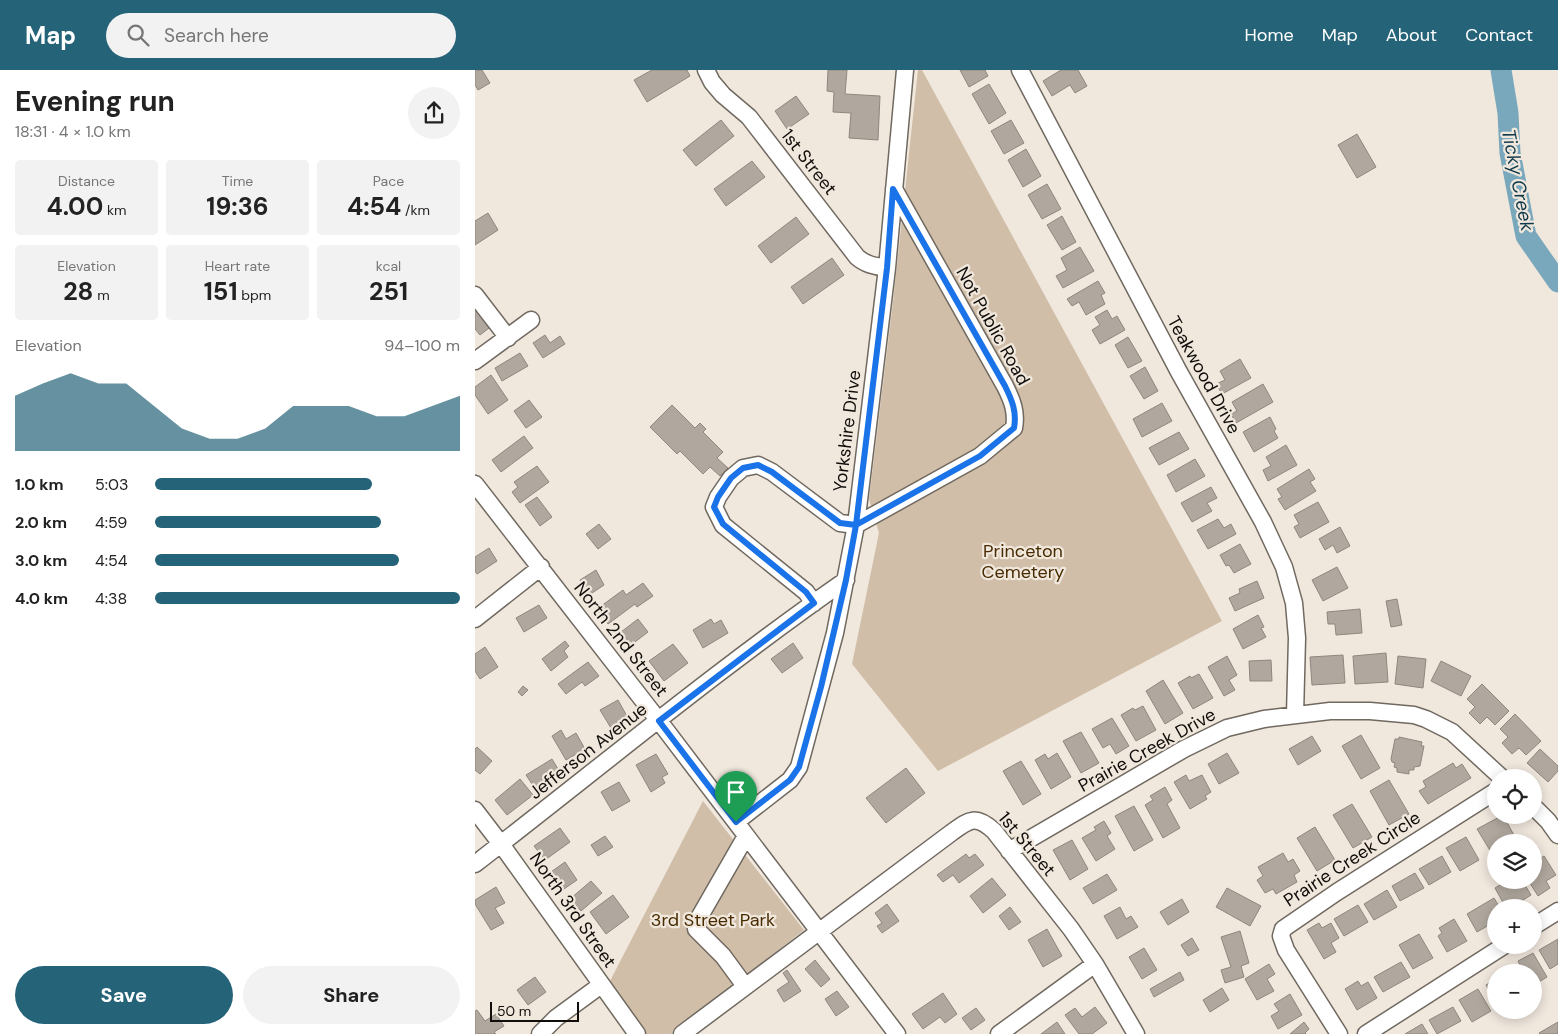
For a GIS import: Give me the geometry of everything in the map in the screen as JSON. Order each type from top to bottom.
[{"type":"street","name":"1st Street","points":[[706,70],[712,82],[723,95],[749,117],[857,257],[873,266],[887,268]]},
{"type":"street","name":"Yorkshire Drive","points":[[736,822],[790,780],[799,767],[821,687],[846,580],[856,525],[887,268],[905,70]]},
{"type":"street","name":"Teakwood Drive","points":[[1025,72],[1179,372],[1263,522],[1284,567],[1294,603],[1297,638],[1295,715]]},
{"type":"street","name":"Not Public Road","points":[[856,525],[980,456],[1014,428],[1016,417],[1013,402],[1005,386],[893,189]]},
{"type":"street","points":[[475,295],[508,338]]},
{"type":"street","points":[[475,361],[531,320]]},
{"type":"street","points":[[814,603],[806,592],[723,524],[714,507],[718,497],[731,478],[743,468],[758,465],[772,472],[840,523],[856,525]]},
{"type":"street","name":"North 2nd Street","points":[[475,484],[541,567],[897,1034]]},
{"type":"street","points":[[475,619],[541,567]]},
{"type":"street","name":"Jefferson Avenue","points":[[475,864],[659,721],[846,580]]},
{"type":"street","name":"Prairie Creek Drive","points":[[1009,851],[1184,749],[1227,728],[1264,719],[1330,711],[1370,711],[1414,715],[1452,732],[1492,769]]},
{"type":"street","name":"Prairie Creek Circle","points":[[1339,1034],[1286,950],[1281,936],[1283,929],[1328,898],[1487,797]]},
{"type":"street","name":"North 3rd Street","points":[[475,810],[637,1034]]},
{"type":"street","points":[[1542,815],[1558,835]]},
{"type":"street","name":"1st Street","points":[[682,1034],[957,829],[975,820],[984,822],[1071,929],[1095,964],[1136,1034]]},
{"type":"street","points":[[745,986],[723,956],[696,929],[696,923],[747,836]]},
{"type":"street","points":[[1542,921],[1558,911]]},
{"type":"street","points":[[1366,1034],[1491,954]]},
{"type":"street","points":[[999,1034],[1095,964]]},
{"type":"street","points":[[541,1034],[556,1018],[601,985]]},
{"type":"green space","name":"Princeton Cemetery","points":[[918,70],[922,70],[1222,621],[938,771],[852,664],[879,533],[869,499]]},
{"type":"green space","name":"3rd Street Park","points":[[703,801],[804,930],[671,1034],[646,1034],[609,983]]},
{"type":"building","points":[[475,70],[482,70],[490,83],[478,90],[475,85]]},
{"type":"building","points":[[652,70],[687,70],[690,76],[647,102],[634,80]]},
{"type":"building","points":[[828,70],[847,70],[845,94],[880,96],[878,140],[849,138],[851,113],[833,112],[834,92],[827,91]]},
{"type":"building","points":[[960,70],[985,70],[988,76],[969,87]]},
{"type":"building","points":[[1061,70],[1078,70],[1087,86],[1075,93],[1070,85],[1052,96],[1043,81]]},
{"type":"building","points":[[989,84],[1006,113],[989,124],[972,94]]},
{"type":"building","points":[[796,96],[809,114],[787,129],[775,111]]},
{"type":"building","points":[[721,120],[734,136],[696,166],[683,150]]},
{"type":"building","points":[[1011,120],[1024,143],[1004,154],[991,131]]},
{"type":"building","points":[[1357,134],[1376,167],[1357,178],[1338,145]]},
{"type":"building","points":[[1026,149],[1041,176],[1023,187],[1008,160]]},
{"type":"building","points":[[752,161],[765,177],[726,206],[714,189]]},
{"type":"building","points":[[1047,184],[1061,209],[1042,219],[1028,195]]},
{"type":"building","points":[[488,213],[498,230],[475,245],[475,221]]},
{"type":"building","points":[[1062,216],[1076,242],[1062,250],[1047,225]]},
{"type":"building","points":[[796,217],[809,234],[771,263],[758,246]]},
{"type":"building","points":[[1080,247],[1094,271],[1063,288],[1056,276],[1067,270],[1061,258]]},
{"type":"building","points":[[832,258],[844,275],[803,304],[791,287]]},
{"type":"building","points":[[1098,281],[1105,293],[1101,295],[1105,304],[1086,315],[1079,302],[1072,306],[1067,299]]},
{"type":"building","points":[[478,307],[493,325],[480,335],[475,329],[475,309]]},
{"type":"building","points":[[1107,310],[1112,319],[1117,316],[1125,330],[1100,344],[1092,330],[1100,325],[1095,317]]},
{"type":"building","points":[[545,335],[550,343],[560,336],[565,344],[543,358],[533,343]]},
{"type":"building","points":[[1128,337],[1142,361],[1128,368],[1115,345]]},
{"type":"building","points":[[520,353],[528,366],[502,381],[495,368]]},
{"type":"building","points":[[1240,359],[1251,378],[1222,394],[1216,384],[1225,380],[1220,371]]},
{"type":"building","points":[[1145,367],[1158,391],[1144,399],[1130,376]]},
{"type":"building","points":[[491,375],[508,400],[488,414],[475,395],[475,387]]},
{"type":"building","points":[[1263,384],[1273,402],[1236,423],[1231,414],[1237,411],[1232,402]]},
{"type":"building","points":[[529,400],[542,417],[526,428],[514,411]]},
{"type":"building","points":[[1162,403],[1172,421],[1142,437],[1133,419]]},
{"type":"building","points":[[672,405],[695,428],[700,423],[706,429],[703,432],[723,452],[717,458],[728,468],[720,476],[710,467],[703,474],[680,451],[677,454],[650,427]]},
{"type":"building","points":[[1270,417],[1278,438],[1254,452],[1243,432]]},
{"type":"building","points":[[1179,432],[1189,449],[1159,465],[1149,448]]},
{"type":"building","points":[[524,436],[533,448],[501,472],[492,460]]},
{"type":"building","points":[[1286,445],[1297,465],[1268,481],[1263,470],[1271,466],[1266,457]]},
{"type":"building","points":[[1195,459],[1205,476],[1176,492],[1167,475]]},
{"type":"building","points":[[537,466],[549,482],[520,503],[512,492],[518,487],[514,482]]},
{"type":"building","points":[[1309,469],[1315,479],[1310,482],[1316,491],[1285,510],[1278,499],[1282,497],[1277,489]]},
{"type":"building","points":[[1211,487],[1217,498],[1207,503],[1212,511],[1192,522],[1181,503]]},
{"type":"building","points":[[537,497],[552,517],[540,526],[525,505]]},
{"type":"building","points":[[1318,502],[1329,522],[1300,538],[1294,527],[1299,524],[1294,515]]},
{"type":"building","points":[[1218,519],[1224,528],[1231,524],[1236,534],[1208,549],[1197,530]]},
{"type":"building","points":[[599,524],[611,539],[598,549],[586,534]]},
{"type":"building","points":[[1340,527],[1350,546],[1337,553],[1333,545],[1325,550],[1319,539]]},
{"type":"building","points":[[1240,544],[1251,564],[1234,573],[1229,565],[1226,566],[1220,555]]},
{"type":"building","points":[[489,548],[497,561],[477,574],[475,571],[475,557]]},
{"type":"building","points":[[1337,567],[1348,588],[1323,601],[1312,580]]},
{"type":"building","points":[[596,570],[604,585],[589,595],[580,580]]},
{"type":"building","points":[[1257,581],[1264,598],[1235,611],[1229,598],[1240,593],[1239,589]]},
{"type":"building","points":[[643,583],[653,596],[637,607],[635,604],[608,624],[597,609],[623,590],[626,595]]},
{"type":"building","points":[[1397,599],[1402,625],[1391,627],[1386,601]]},
{"type":"building","points":[[539,605],[547,618],[524,632],[516,618]]},
{"type":"building","points":[[1360,609],[1362,633],[1336,635],[1335,624],[1328,624],[1327,612]]},
{"type":"building","points":[[1258,615],[1264,627],[1261,628],[1266,637],[1243,649],[1233,629]]},
{"type":"building","points":[[638,619],[648,632],[631,645],[621,632]]},
{"type":"building","points":[[711,619],[714,624],[721,620],[728,633],[703,648],[693,630]]},
{"type":"building","points":[[565,641],[569,646],[564,651],[568,657],[551,671],[542,659]]},
{"type":"building","points":[[793,643],[803,658],[782,673],[771,659]]},
{"type":"building","points":[[673,644],[688,663],[664,681],[649,661]]},
{"type":"building","points":[[485,647],[498,667],[480,679],[475,671],[475,654]]},
{"type":"building","points":[[1386,653],[1388,682],[1355,684],[1353,656]]},
{"type":"building","points":[[1343,655],[1345,683],[1312,685],[1310,657]]},
{"type":"building","points":[[1227,656],[1237,675],[1229,680],[1235,690],[1224,696],[1208,667]]},
{"type":"building","points":[[1398,656],[1426,659],[1423,688],[1395,684]]},
{"type":"building","points":[[1271,660],[1272,681],[1250,681],[1249,661]]},
{"type":"building","points":[[1441,661],[1471,676],[1461,696],[1431,681]]},
{"type":"building","points":[[588,662],[599,676],[585,686],[582,682],[566,694],[558,684]]},
{"type":"building","points":[[1199,674],[1213,698],[1193,709],[1178,683],[1190,676],[1191,678]]},
{"type":"building","points":[[1163,680],[1183,713],[1165,724],[1146,691]]},
{"type":"building","points":[[1482,684],[1509,711],[1495,725],[1487,717],[1480,724],[1469,713],[1475,707],[1467,699]]},
{"type":"building","points":[[523,686],[528,690],[522,696],[518,692]]},
{"type":"building","points":[[618,700],[628,718],[611,728],[600,710]]},
{"type":"building","points":[[1143,706],[1156,730],[1136,741],[1121,715],[1133,708],[1135,710]]},
{"type":"building","points":[[1515,714],[1541,741],[1526,755],[1519,748],[1512,754],[1502,743],[1508,737],[1500,729]]},
{"type":"building","points":[[1112,718],[1129,746],[1116,754],[1110,744],[1103,748],[1092,729]]},
{"type":"building","points":[[561,730],[566,739],[576,733],[585,749],[566,760],[552,736]]},
{"type":"building","points":[[1081,732],[1099,763],[1081,773],[1063,741]]},
{"type":"building","points":[[1361,735],[1380,768],[1361,779],[1342,746]]},
{"type":"building","points":[[1312,736],[1321,751],[1298,765],[1289,749]]},
{"type":"building","points":[[1399,737],[1422,742],[1421,746],[1424,746],[1420,766],[1414,767],[1414,770],[1409,770],[1409,774],[1397,772],[1397,768],[1394,767],[1395,763],[1391,759],[1395,739],[1399,739]]},
{"type":"building","points":[[477,747],[492,761],[480,774],[475,770],[475,749]]},
{"type":"building","points":[[1540,749],[1558,766],[1558,771],[1548,782],[1542,777],[1542,769],[1534,769],[1527,763]]},
{"type":"building","points":[[1057,753],[1071,777],[1051,789],[1035,760],[1045,754],[1048,759]]},
{"type":"building","points":[[1227,753],[1239,773],[1219,784],[1208,764]]},
{"type":"building","points":[[656,754],[668,774],[662,777],[665,783],[651,792],[636,765]]},
{"type":"building","points":[[552,759],[561,774],[536,790],[526,775]]},
{"type":"building","points":[[1021,761],[1041,794],[1023,805],[1003,771]]},
{"type":"building","points":[[1453,763],[1456,768],[1462,764],[1471,778],[1428,804],[1419,791],[1426,787],[1423,781]]},
{"type":"building","points":[[906,768],[925,793],[886,823],[866,798]]},
{"type":"building","points":[[1186,775],[1189,781],[1202,775],[1211,792],[1205,796],[1207,799],[1190,809],[1174,782]]},
{"type":"building","points":[[520,779],[533,795],[507,815],[495,800]]},
{"type":"building","points":[[1389,780],[1409,814],[1389,825],[1370,791]]},
{"type":"building","points":[[619,782],[630,801],[612,811],[601,792]]},
{"type":"building","points":[[1165,787],[1172,800],[1167,804],[1180,828],[1163,838],[1145,805],[1153,800],[1150,796]]},
{"type":"building","points":[[1352,804],[1372,837],[1353,848],[1333,815]]},
{"type":"building","points":[[1134,806],[1153,840],[1134,851],[1115,816]]},
{"type":"building","points":[[1104,821],[1111,833],[1107,836],[1115,849],[1096,861],[1082,838],[1096,830],[1094,827]]},
{"type":"building","points":[[1487,824],[1508,824],[1513,834],[1487,834],[1487,845],[1477,829]]},
{"type":"building","points":[[1315,827],[1335,860],[1317,871],[1297,838]]},
{"type":"building","points":[[560,828],[570,842],[545,860],[534,846]]},
{"type":"building","points":[[605,836],[613,847],[598,856],[591,845]]},
{"type":"building","points":[[1466,837],[1479,860],[1460,871],[1446,848]]},
{"type":"building","points":[[1072,840],[1088,869],[1070,880],[1053,850]]},
{"type":"building","points":[[1283,853],[1288,862],[1293,859],[1300,871],[1294,875],[1297,882],[1276,894],[1273,889],[1265,893],[1257,880],[1263,876],[1258,867]]},
{"type":"building","points":[[966,854],[969,858],[975,854],[984,865],[959,883],[953,875],[943,882],[937,875]]},
{"type":"building","points":[[1442,856],[1451,872],[1429,885],[1419,869]]},
{"type":"building","points":[[1544,856],[1556,875],[1546,881],[1550,888],[1538,896],[1534,889],[1542,889],[1542,857]]},
{"type":"building","points":[[565,862],[577,880],[561,891],[548,874]]},
{"type":"building","points":[[1415,873],[1424,888],[1400,901],[1392,886]]},
{"type":"building","points":[[1107,874],[1117,890],[1093,904],[1083,888]]},
{"type":"building","points":[[992,878],[1006,895],[983,913],[970,896]]},
{"type":"building","points":[[591,881],[602,893],[581,911],[570,899]]},
{"type":"building","points":[[496,887],[505,903],[495,908],[504,923],[491,930],[475,904],[475,900]]},
{"type":"building","points":[[1227,888],[1261,906],[1250,926],[1216,907]]},
{"type":"building","points":[[1496,889],[1527,889],[1531,895],[1525,899],[1501,899]]},
{"type":"building","points":[[1387,890],[1397,907],[1374,920],[1364,904]]},
{"type":"building","points":[[613,895],[629,917],[606,934],[590,912]]},
{"type":"building","points":[[1182,899],[1189,912],[1168,925],[1160,912]]},
{"type":"building","points":[[1487,902],[1487,926],[1477,932],[1467,914]]},
{"type":"building","points":[[887,904],[899,921],[882,933],[877,926],[882,923],[875,913]]},
{"type":"building","points":[[1358,905],[1368,922],[1344,936],[1334,919]]},
{"type":"building","points":[[1010,907],[1021,922],[1009,930],[999,916]]},
{"type":"building","points":[[1120,907],[1126,919],[1131,916],[1138,927],[1117,939],[1104,916]]},
{"type":"building","points":[[1454,919],[1467,941],[1447,952],[1438,936],[1442,933],[1439,928]]},
{"type":"building","points":[[1319,923],[1322,928],[1331,923],[1339,938],[1331,943],[1336,952],[1324,959],[1307,930]]},
{"type":"building","points":[[1047,929],[1062,956],[1043,967],[1028,940]]},
{"type":"building","points":[[1240,931],[1249,963],[1241,966],[1244,977],[1225,983],[1221,970],[1231,967],[1221,937]]},
{"type":"building","points":[[1419,934],[1433,958],[1413,969],[1399,945]]},
{"type":"building","points":[[1192,938],[1199,950],[1188,956],[1181,945]]},
{"type":"building","points":[[1558,939],[1558,964],[1550,969],[1541,954],[1542,948]]},
{"type":"building","points":[[1144,948],[1157,970],[1142,979],[1129,957]]},
{"type":"building","points":[[1534,954],[1539,964],[1520,964],[1518,961]]},
{"type":"building","points":[[815,960],[830,979],[821,987],[805,969]]},
{"type":"building","points":[[1401,962],[1410,977],[1383,992],[1374,977]]},
{"type":"building","points":[[1269,964],[1275,974],[1267,979],[1274,991],[1257,1000],[1245,979]]},
{"type":"building","points":[[1542,968],[1547,977],[1542,980]]},
{"type":"building","points":[[787,970],[801,991],[784,1002],[777,990],[789,982],[783,973]]},
{"type":"building","points":[[1180,972],[1184,980],[1154,997],[1150,989]]},
{"type":"building","points":[[535,977],[546,992],[528,1005],[517,990]]},
{"type":"building","points":[[1358,981],[1361,986],[1368,982],[1377,998],[1357,1010],[1345,989]]},
{"type":"building","points":[[1222,988],[1229,1000],[1210,1012],[1203,1000]]},
{"type":"building","points":[[1478,989],[1487,1004],[1487,1013],[1472,1022],[1459,1000]]},
{"type":"building","points":[[837,991],[849,1007],[836,1016],[825,999]]},
{"type":"building","points":[[943,993],[957,1014],[945,1023],[940,1017],[923,1029],[912,1014]]},
{"type":"building","points":[[1290,994],[1302,1015],[1278,1029],[1271,1016],[1279,1011],[1274,1004]]},
{"type":"building","points":[[1095,1007],[1107,1023],[1092,1034],[1079,1034],[1065,1015],[1075,1008],[1082,1017]]},
{"type":"building","points":[[1453,1007],[1461,1021],[1437,1034],[1429,1020]]},
{"type":"building","points":[[976,1008],[985,1020],[971,1030],[962,1018]]},
{"type":"building","points":[[477,1010],[485,1021],[496,1014],[504,1026],[494,1032],[496,1034],[475,1034],[475,1011]]},
{"type":"building","points":[[1057,1022],[1065,1034],[1041,1034]]},
{"type":"building","points":[[1304,1022],[1309,1029],[1306,1034],[1290,1034]]},
{"type":"building","points":[[1558,1022],[1558,1034],[1539,1033]]},
{"type":"building","points":[[1422,1024],[1428,1034],[1405,1034]]},
{"type":"waterway","name":"Ticky Creek","points":[[1501,70],[1508,113],[1510,153],[1526,236],[1558,282]]},
{"type":"route","points":[[736,822],[659,721],[814,603],[806,592],[723,524],[714,507],[718,497],[731,478],[743,468],[758,465],[772,472],[840,523],[856,525],[980,456],[1014,428],[1016,417],[1013,402],[1005,386],[893,189],[887,268],[856,525],[835,633],[799,767],[790,780],[736,822]]}]
